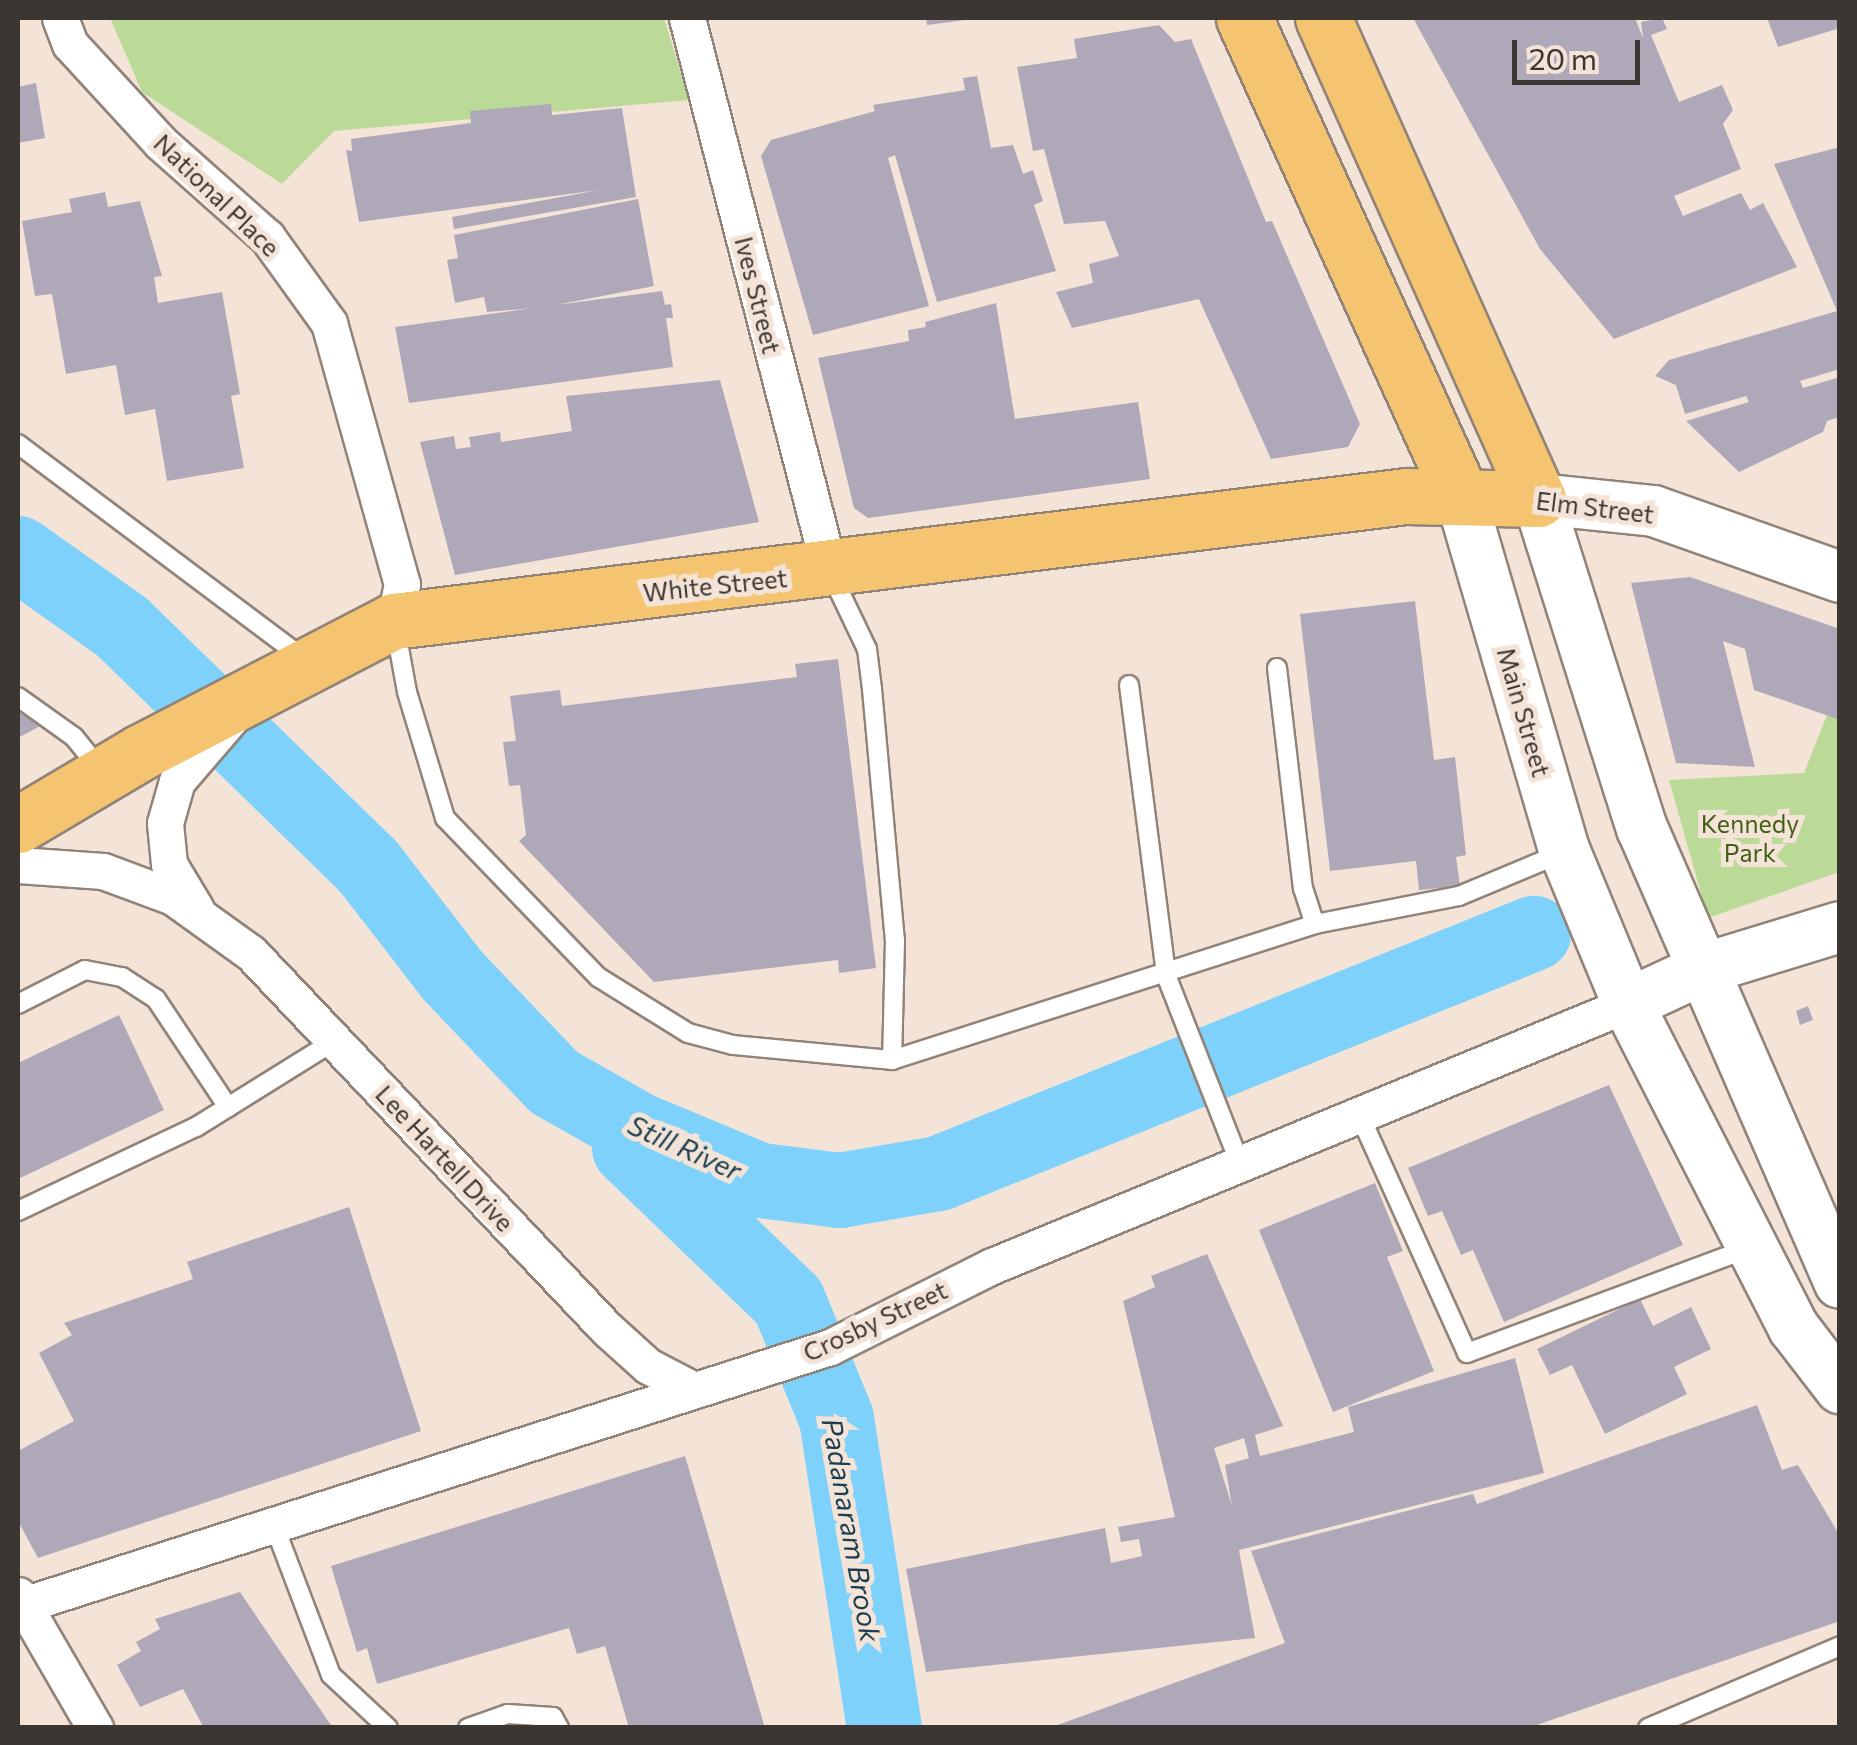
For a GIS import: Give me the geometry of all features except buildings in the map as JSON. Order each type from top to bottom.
[{"type":"main road","name":"Main Street","points":[[1244,18],[1460,494],[1565,852],[1628,1004],[1794,1328],[1840,1388]]},
{"type":"main road","points":[[1323,18],[1538,499],[1642,828],[1840,1283]]},
{"type":"main road","name":"White Street","points":[[18,824],[140,769],[281,680],[394,621],[830,572],[1109,531],[1460,494]]},
{"type":"main road","name":"Elm Street","points":[[1460,494],[1654,511],[1840,577]]},
{"type":"main road","name":"Crosby Street","points":[[1628,1004],[1703,969],[1840,927]]},
{"type":"street","name":"National Place","points":[[60,18],[70,44],[161,143],[267,237],[329,323],[402,584],[394,621]]},
{"type":"street","name":"Ives Street","points":[[687,18],[830,572]]},
{"type":"street","name":"Lee Hartell Drive","points":[[140,769],[165,824],[169,864],[201,918]]},
{"type":"street","name":"Lee Hartell Drive","points":[[18,865],[103,871],[174,897],[251,953],[606,1329],[648,1366],[694,1390]]},
{"type":"street","name":"Crosby Street","points":[[20,1600],[274,1525],[830,1347],[992,1266],[1628,1004]]},
{"type":"street","points":[[20,1600],[94,1728]]},
{"type":"lane","points":[[18,444],[281,680]]},
{"type":"lane","points":[[830,572],[867,649],[872,688],[895,940],[892,1060]]},
{"type":"lane","points":[[394,621],[407,692],[445,818],[598,976],[688,1032],[733,1046],[892,1060],[1166,975],[1314,924],[1459,896],[1565,852]]},
{"type":"lane","points":[[1278,668],[1303,888],[1314,924]]},
{"type":"lane","points":[[1129,685],[1166,975],[1240,1164]]},
{"type":"lane","points":[[18,697],[74,736],[140,769]]},
{"type":"lane","points":[[18,1004],[86,970],[122,977],[156,999],[228,1106]]},
{"type":"lane","points":[[18,1211],[228,1106],[334,1041]]},
{"type":"lane","points":[[1360,1116],[1467,1354],[1752,1247]]},
{"type":"lane","points":[[274,1525],[331,1675],[388,1728]]},
{"type":"lane","points":[[1648,1728],[1840,1646]]},
{"type":"lane","points":[[468,1728],[508,1714],[553,1717],[559,1728]]},
{"type":"green space","points":[[110,18],[664,18],[689,100],[334,131],[282,184],[142,92]]},
{"type":"green space","name":"Kennedy Park","points":[[1839,685],[1839,872],[1708,918],[1669,780],[1804,773]]},
{"type":"waterway","name":"Still River","points":[[18,553],[121,626],[367,865],[452,975],[554,1082],[639,1130],[760,1180],[839,1190],[938,1173],[1533,933]]},
{"type":"waterway","name":"Padanaram Brook","points":[[629,1148],[788,1301],[836,1418],[884,1728]]}]
